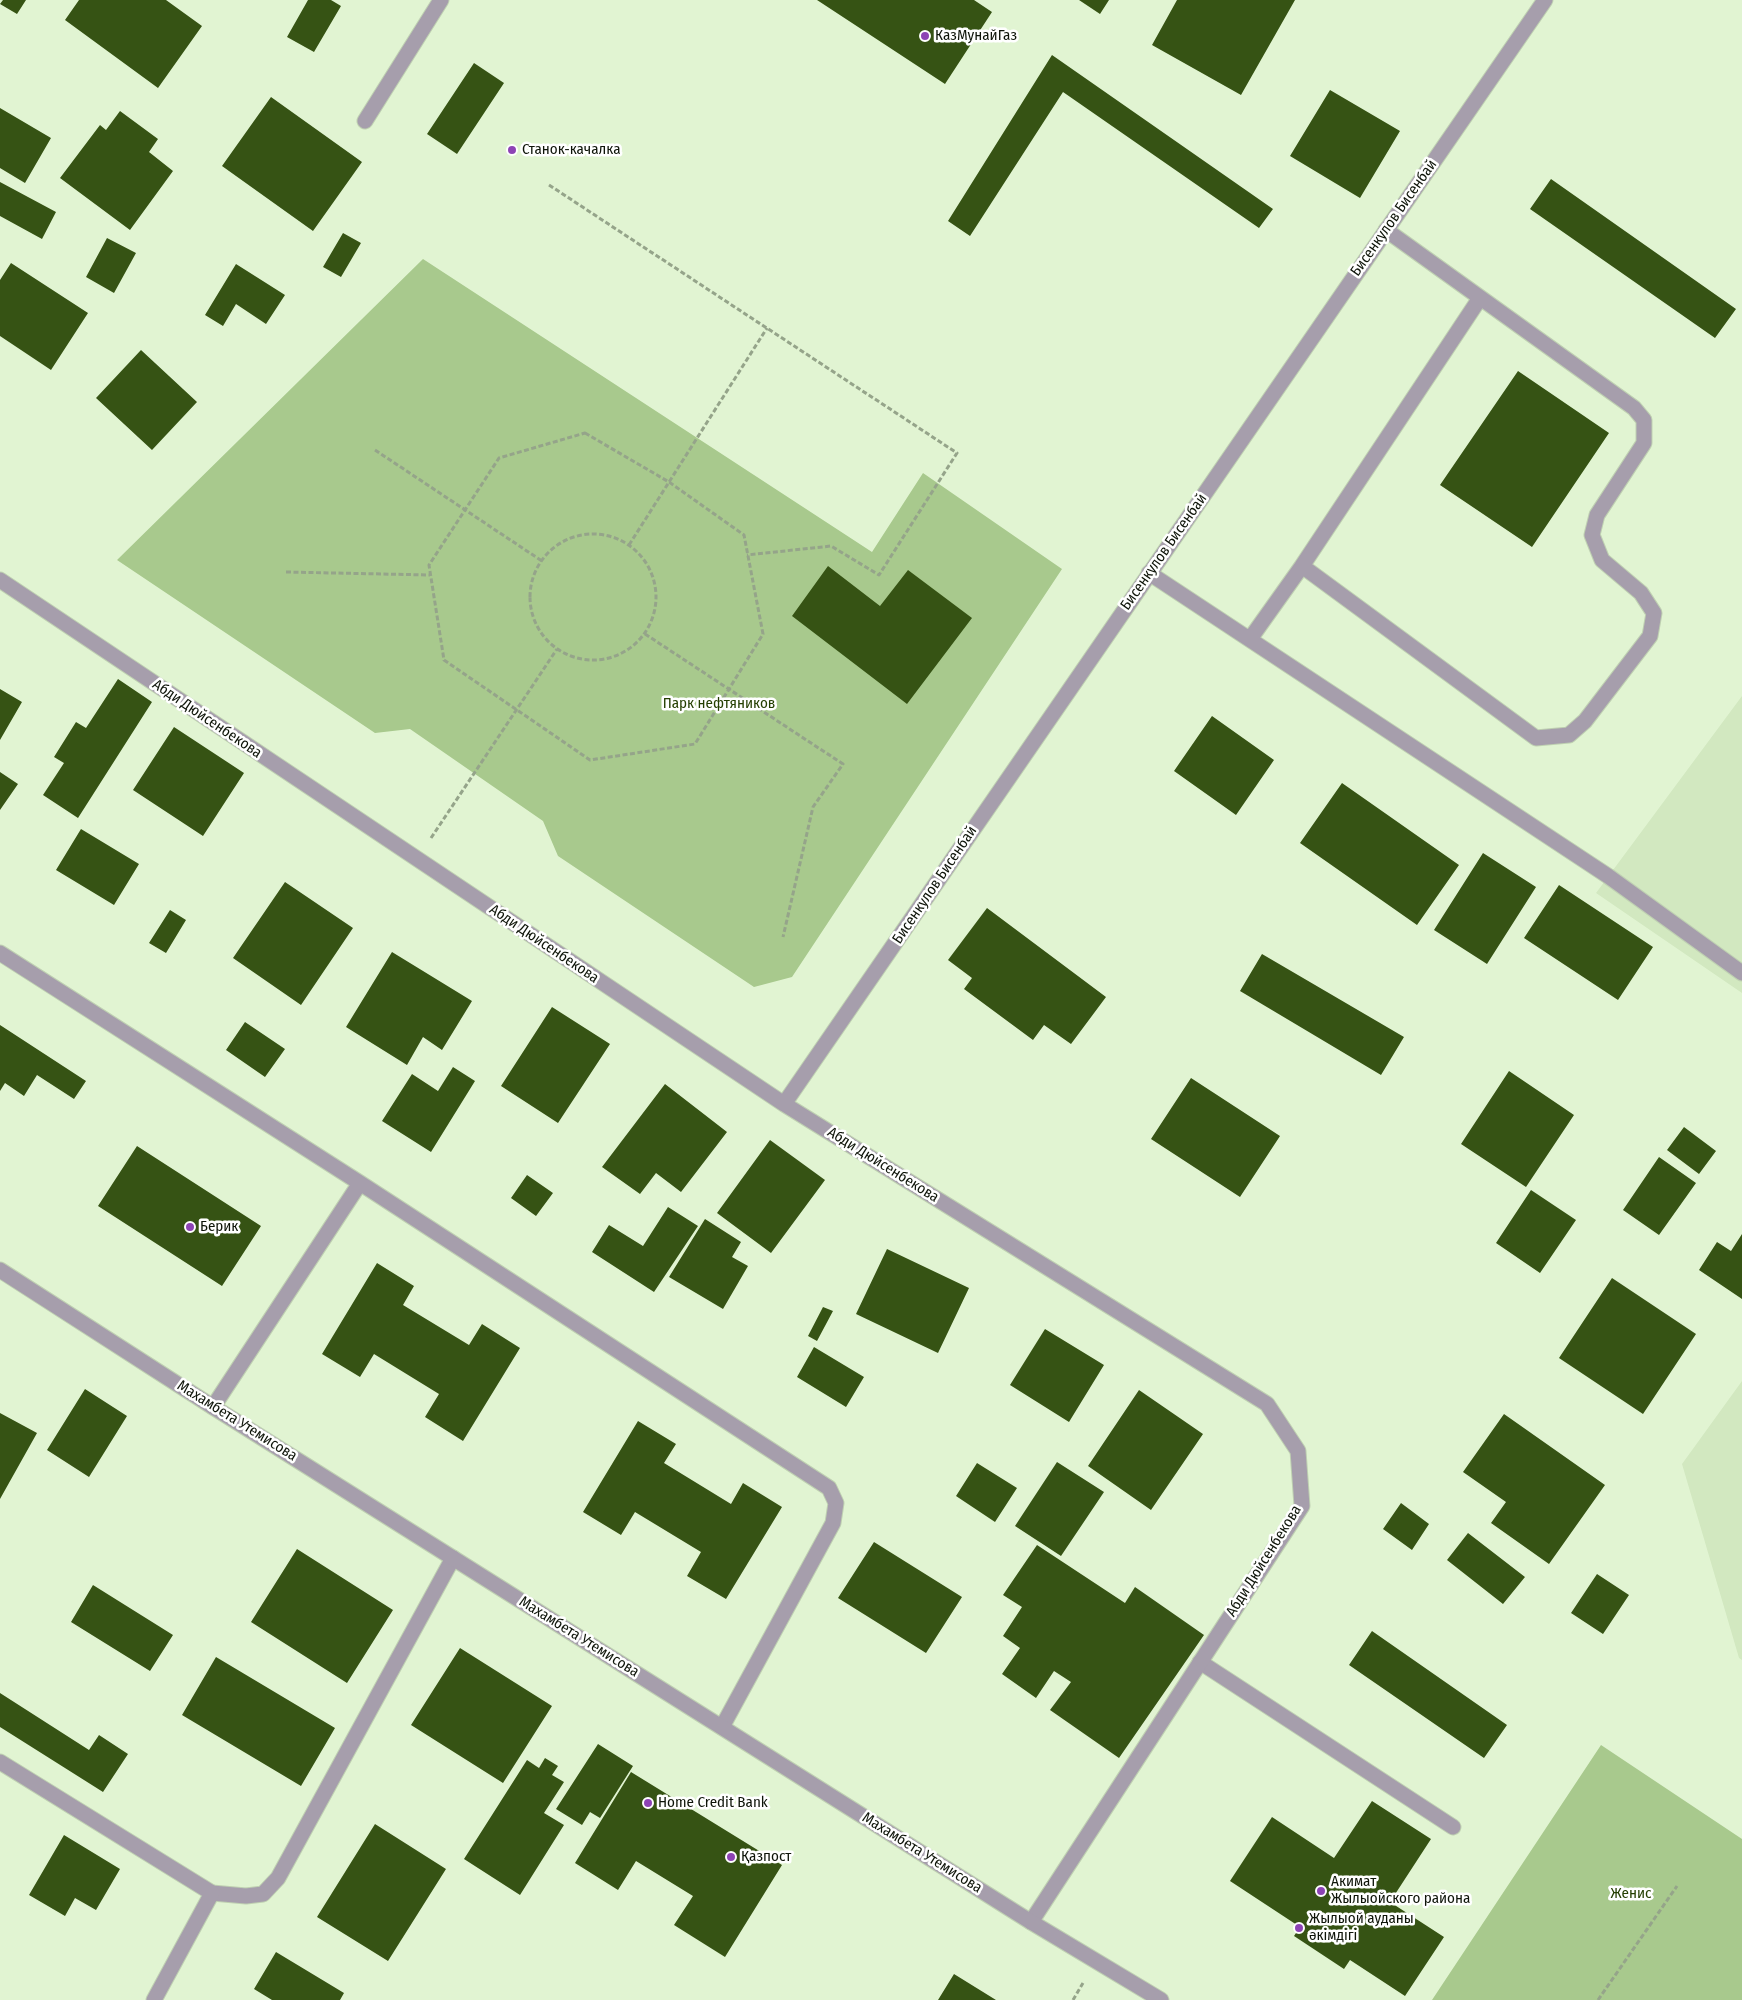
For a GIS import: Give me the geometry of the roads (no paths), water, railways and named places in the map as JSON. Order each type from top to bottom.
[{"type":"street","points":[[365,121],[440,0]]},
{"type":"street","name":"Бисенкулов Бисенбай","points":[[784,1104],[1545,0]]},
{"type":"street","points":[[1302,566],[1536,738],[1569,735],[1585,721],[1650,636],[1654,612],[1641,593],[1602,560],[1592,535],[1597,514],[1644,443],[1644,420],[1634,408],[1386,230]]},
{"type":"street","points":[[1250,639],[1302,566],[1480,298]]},
{"type":"street","points":[[1149,573],[1608,876],[1742,972]]},
{"type":"street","name":"Абди Дюйсенбекова","points":[[0,580],[784,1104],[1267,1404],[1298,1451],[1302,1506],[1031,1922]]},
{"type":"street","points":[[0,952],[829,1488],[836,1503],[833,1523],[722,1727]]},
{"type":"street","points":[[213,1406],[360,1183]]},
{"type":"street","name":"Махамбета Утемисова","points":[[0,1270],[1031,1922],[1161,2000]]},
{"type":"street","points":[[0,1762],[212,1893],[246,1896],[263,1894],[278,1878],[453,1558]]},
{"type":"street","points":[[1200,1662],[1453,1827]]},
{"type":"street","points":[[154,2000],[212,1893]]},
{"type":"place","name":"КазМунайГаз","points":[[925,36]]},
{"type":"place","name":"Станок-качалка","points":[[512,150]]},
{"type":"place","name":"Берик","points":[[190,1227]]},
{"type":"place","name":"Home Credit Bank","points":[[648,1803]]},
{"type":"place","name":"Қазпост","points":[[731,1857]]},
{"type":"place","name":"Акимат Жылыойского района","points":[[1321,1891]]},
{"type":"place","name":"Жылыой ауданы әкімдігі","points":[[1299,1928]]},
{"type":"park label","name":"Парк нефтяников","points":[[719,704]]},
{"type":"park label","name":"Женис","points":[[1631,1894]]}]
